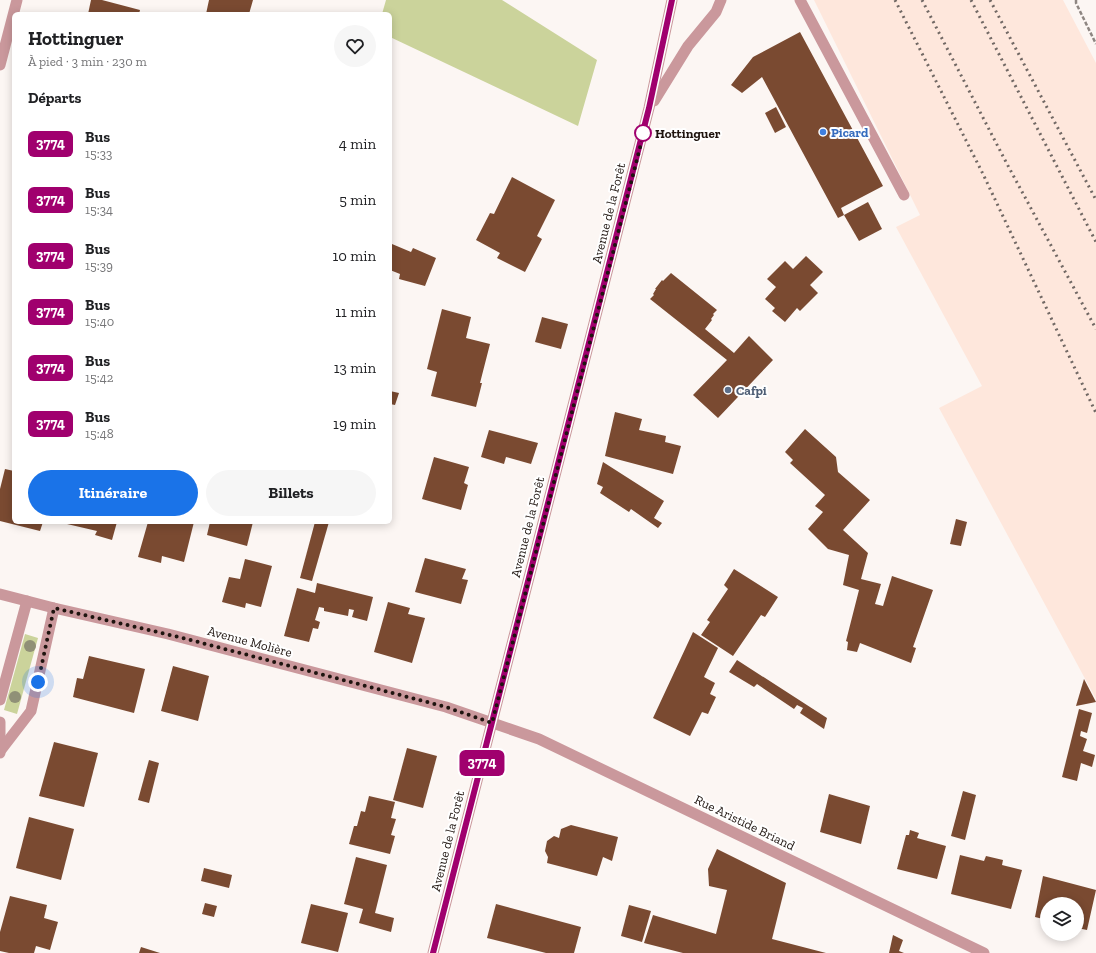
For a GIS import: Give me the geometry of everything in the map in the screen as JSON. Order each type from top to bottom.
[{"type":"street","points":[[14,12],[17,0]]},
{"type":"street","name":"Avenue de la Forêt","points":[[433,953],[649,108],[672,0]]},
{"type":"street","name":"Avenue de la Forêt","points":[[649,108],[688,46],[716,12],[721,0]]},
{"type":"street","points":[[800,0],[904,195]]},
{"type":"street","points":[[0,65],[12,19]]},
{"type":"street","name":"Avenue Molière","points":[[0,594],[191,640],[446,707],[492,723]]},
{"type":"street","points":[[0,700],[27,601]]},
{"type":"street","points":[[0,752],[31,711],[54,608]]},
{"type":"street","points":[[0,722],[0,752]]},
{"type":"street","name":"Rue Aristide Briand","points":[[492,723],[539,739],[984,953]]},
{"type":"path","points":[[1076,0],[1076,3],[1096,44]]},
{"type":"shaded area","points":[[814,0],[1063,0],[1096,63],[1096,699],[939,408],[982,386],[896,227],[920,215]]},
{"type":"green space","points":[[386,0],[502,0],[597,60],[578,126],[392,38],[392,12],[383,12]]},
{"type":"green space","points":[[25,634],[38,638],[17,714],[4,710]]},
{"type":"building","points":[[91,0],[102,0],[140,10],[140,12],[88,12]]},
{"type":"building","points":[[209,0],[253,0],[250,12],[206,12]]},
{"type":"building","name":"Picard","points":[[800,32],[883,186],[841,208],[844,215],[838,218],[762,77],[742,93],[731,85],[753,57]]},
{"type":"building","points":[[776,107],[786,127],[775,133],[765,113]]},
{"type":"building","points":[[512,177],[555,200],[537,236],[542,239],[525,272],[497,258],[500,253],[476,240],[490,213],[494,214]]},
{"type":"building","points":[[868,202],[882,229],[859,241],[844,215]]},
{"type":"building","points":[[392,244],[411,252],[413,248],[436,258],[425,286],[399,279],[400,274],[392,271]]},
{"type":"building","points":[[806,256],[823,272],[810,285],[818,293],[800,311],[797,308],[785,322],[772,311],[775,308],[765,299],[776,287],[767,279],[785,261],[793,269]]},
{"type":"building","points":[[671,273],[717,310],[713,314],[712,320],[705,329],[734,353],[749,336],[773,360],[718,418],[693,395],[727,360],[650,299],[654,295],[655,289],[662,280],[663,281]]},
{"type":"building","points":[[442,309],[471,317],[466,338],[490,344],[480,383],[482,383],[476,407],[431,396],[437,372],[427,369]]},
{"type":"building","points":[[542,317],[568,324],[561,349],[535,342]]},
{"type":"building","points":[[392,391],[399,393],[395,405],[392,404]]},
{"type":"building","points":[[615,412],[642,419],[639,430],[666,436],[665,442],[681,446],[673,474],[605,456]]},
{"type":"building","points":[[805,429],[836,457],[838,472],[870,500],[843,530],[868,553],[861,579],[881,584],[875,604],[883,606],[892,576],[933,590],[913,647],[916,648],[911,663],[860,643],[857,652],[847,650],[848,642],[846,641],[859,590],[843,585],[849,555],[828,549],[808,529],[823,512],[815,506],[825,495],[790,463],[793,460],[785,452]]},
{"type":"building","points":[[489,430],[538,443],[531,464],[506,457],[504,464],[481,457]]},
{"type":"building","points":[[434,457],[469,467],[464,483],[468,485],[461,510],[422,499]]},
{"type":"building","points":[[603,462],[664,501],[654,518],[662,523],[658,528],[631,509],[629,512],[600,493],[603,487],[597,484]]},
{"type":"building","points":[[5,469],[12,471],[12,524],[0,521],[0,489]]},
{"type":"building","points":[[956,519],[967,522],[961,546],[950,544]]},
{"type":"building","points":[[12,524],[42,524],[40,531]]},
{"type":"building","points":[[67,524],[116,524],[112,540],[95,535],[97,531]]},
{"type":"building","points":[[147,524],[194,524],[184,562],[162,556],[161,563],[138,557]]},
{"type":"building","points":[[210,524],[252,524],[247,546],[207,535]]},
{"type":"building","points":[[314,524],[328,524],[312,581],[300,578]]},
{"type":"building","points":[[425,558],[466,569],[462,579],[468,580],[461,604],[415,592]]},
{"type":"building","points":[[245,559],[272,566],[261,607],[246,603],[245,608],[222,602],[229,577],[240,579]]},
{"type":"building","points":[[734,569],[778,597],[765,617],[761,615],[733,656],[701,635],[710,622],[707,620],[728,589],[724,585]]},
{"type":"building","points":[[317,583],[373,597],[367,621],[352,617],[354,610],[349,609],[348,616],[324,611],[324,608],[319,607],[315,620],[320,622],[318,629],[313,628],[309,642],[284,636],[297,588],[315,593]]},
{"type":"building","points":[[388,602],[410,608],[408,614],[425,618],[412,663],[374,652]]},
{"type":"building","points":[[693,632],[718,648],[704,677],[715,683],[710,694],[716,697],[708,714],[702,712],[690,736],[653,718]]},
{"type":"building","points":[[89,656],[145,669],[134,713],[73,697],[77,678],[83,679]]},
{"type":"building","points":[[737,660],[827,718],[824,729],[800,713],[803,708],[797,705],[794,709],[757,684],[754,687],[729,672]]},
{"type":"building","points":[[173,666],[209,676],[198,721],[161,711]]},
{"type":"building","points":[[1084,679],[1096,702],[1076,706]]},
{"type":"building","points":[[1079,709],[1092,713],[1087,733],[1081,731],[1080,736],[1087,739],[1083,751],[1095,755],[1092,767],[1081,763],[1077,781],[1062,777]]},
{"type":"building","points":[[54,742],[98,753],[84,807],[39,796]]},
{"type":"building","points":[[407,748],[437,756],[423,808],[393,800]]},
{"type":"building","points":[[149,760],[159,763],[149,803],[138,800]]},
{"type":"building","points":[[963,791],[976,795],[965,840],[951,836]]},
{"type":"building","points":[[829,794],[870,806],[861,844],[820,832]]},
{"type":"building","points":[[369,796],[395,802],[391,818],[396,819],[391,835],[395,836],[390,854],[349,844],[354,826],[357,826],[361,811],[365,812]]},
{"type":"building","points":[[29,817],[74,829],[61,880],[16,868]]},
{"type":"building","points":[[571,825],[618,837],[612,861],[603,857],[597,876],[547,863],[548,857],[545,851],[547,841],[554,836],[559,838],[561,829]]},
{"type":"building","points":[[910,830],[919,833],[917,838],[946,846],[937,879],[897,869],[906,835],[909,835]]},
{"type":"building","points":[[717,849],[786,883],[772,939],[826,953],[683,953],[644,943],[653,915],[716,934],[727,890],[709,886],[708,869]]},
{"type":"building","points":[[960,855],[984,861],[986,856],[1003,860],[1002,865],[1022,870],[1011,909],[951,894]]},
{"type":"building","points":[[356,857],[387,865],[375,913],[394,918],[391,932],[359,923],[363,909],[344,904]]},
{"type":"building","points":[[204,868],[232,875],[229,888],[201,881]]},
{"type":"building","points":[[1043,876],[1096,890],[1087,930],[1084,929],[1084,897],[1040,897],[1040,918],[1035,917]]},
{"type":"building","points":[[10,896],[47,905],[44,918],[58,922],[50,950],[36,946],[34,953],[9,953],[0,951],[0,932]]},
{"type":"building","points":[[205,903],[217,906],[214,917],[202,914]]},
{"type":"building","points":[[311,904],[348,913],[338,952],[301,943]]},
{"type":"building","points":[[496,904],[581,927],[574,953],[546,953],[487,938]]},
{"type":"building","points":[[629,905],[651,911],[642,942],[621,936]]},
{"type":"building","points":[[893,935],[903,940],[899,951],[904,953],[889,953]]},
{"type":"building","points":[[141,947],[160,953],[139,953]]},
{"type":"railway","points":[[895,0],[983,174],[1096,413]]},
{"type":"railway","points":[[922,0],[1006,162],[1096,329]]},
{"type":"railway","points":[[971,0],[1096,242]]},
{"type":"railway","points":[[990,0],[1096,200]]},
{"type":"bus line","name":"3774","points":[[433,953],[649,108],[672,0]]},
{"type":"place","name":"Picard","points":[[823,132]]},
{"type":"place","name":"Hottinguer","points":[[643,133]]},
{"type":"place","name":"Cafpi","points":[[728,390]]},
{"type":"route","points":[[38,682],[54,608],[168,634],[446,707],[492,723],[644,132],[643,133]]}]
